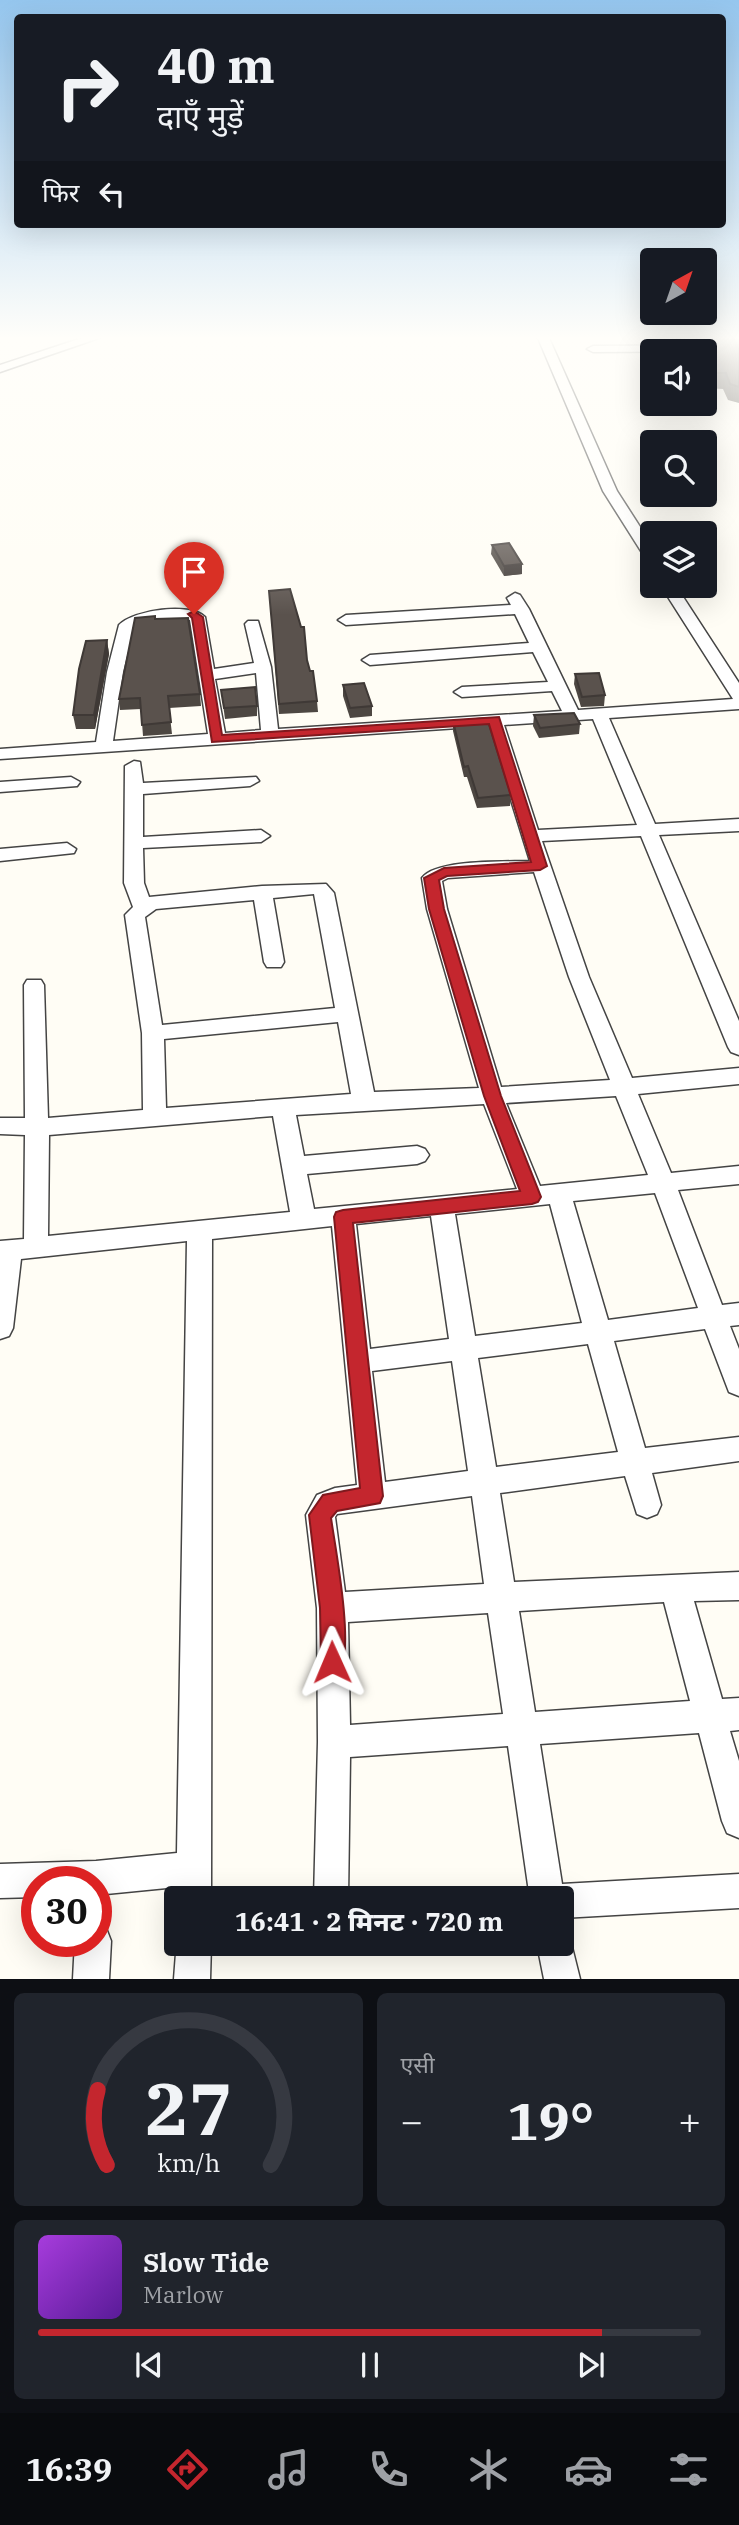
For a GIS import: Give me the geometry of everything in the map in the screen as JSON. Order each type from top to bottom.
[{"type":"street","points":[[583,430],[610,491],[640,538]]},
{"type":"street","points":[[676,598],[739,696]]},
{"type":"street","points":[[346,620],[518,604],[572,715]]},
{"type":"street","points":[[104,746],[115,672],[130,622],[194,614],[197,617],[208,675],[217,739]]},
{"type":"street","points":[[253,624],[263,667],[270,735]]},
{"type":"street","points":[[370,660],[538,647]]},
{"type":"street","points":[[208,675],[263,667]]},
{"type":"street","points":[[462,692],[557,686]]},
{"type":"street","points":[[0,754],[739,704]]},
{"type":"street","points":[[599,713],[739,1047]]},
{"type":"street","points":[[494,719],[540,866],[579,977],[664,1184],[726,1315],[739,1384]]},
{"type":"street","points":[[134,766],[134,883],[142,907]]},
{"type":"street","points":[[134,789],[250,781]]},
{"type":"street","points":[[0,787],[71,782]]},
{"type":"street","points":[[531,836],[739,825]]},
{"type":"street","points":[[134,843],[261,836]]},
{"type":"street","points":[[0,855],[67,849]]},
{"type":"street","points":[[532,1197],[492,1096],[437,909],[432,878],[444,872],[540,866]]},
{"type":"street","points":[[155,1118],[153,1033],[135,915],[142,907],[151,903],[310,888],[323,890],[364,1101]]},
{"type":"street","points":[[262,892],[274,962]]},
{"type":"street","points":[[34,985],[36,1248]]},
{"type":"street","points":[[153,1033],[348,1014]]},
{"type":"street","points":[[0,1126],[37,1127],[364,1101],[623,1087],[739,1076]]},
{"type":"street","points":[[283,1107],[304,1221]]},
{"type":"street","points":[[294,1166],[418,1155]]},
{"type":"street","points":[[0,1328],[5,1251],[739,1175]]},
{"type":"street","points":[[559,1194],[648,1505]]},
{"type":"street","points":[[442,1207],[545,1886]]},
{"type":"street","points":[[343,1217],[372,1496]]},
{"type":"street","points":[[112,1880],[195,1883],[200,1231]]},
{"type":"street","points":[[357,1362],[726,1315]]},
{"type":"street","points":[[331,1886],[334,1742],[332,1608],[321,1511],[335,1500],[739,1449]]},
{"type":"street","points":[[332,1608],[675,1587],[739,1586]]},
{"type":"street","points":[[675,1587],[724,1715],[739,1821]]},
{"type":"street","points":[[334,1742],[724,1715]]},
{"type":"street","points":[[0,1881],[21,1881]]},
{"type":"street","points":[[574,1900],[739,1891]]},
{"type":"street","points":[[192,1979],[193,1956]]},
{"type":"street","points":[[557,1956],[562,1979]]},
{"type":"street","points":[[91,1979],[92,1957]]},
{"type":"building","points":[[509,543],[522,564],[504,566],[492,545]]},
{"type":"building","points":[[290,589],[301,627],[304,627],[307,660],[310,671],[313,671],[317,701],[279,704],[269,591]]},
{"type":"building","points":[[155,616],[155,619],[188,618],[200,694],[168,696],[171,722],[142,725],[140,698],[119,699],[135,618]]},
{"type":"building","points":[[107,640],[94,715],[73,715],[86,641]]},
{"type":"building","points":[[599,673],[605,695],[582,697],[575,674]]},
{"type":"building","points":[[364,683],[372,706],[350,708],[343,685]]},
{"type":"building","points":[[255,687],[257,706],[224,708],[221,690]]},
{"type":"building","points":[[574,713],[580,724],[540,728],[534,715]]},
{"type":"building","points":[[487,718],[511,795],[478,798],[468,766],[464,767],[453,721]]},
{"type":"route","points":[[194,614],[197,617],[208,675],[217,739],[494,719],[540,866],[444,872],[432,878],[437,909],[492,1096],[532,1197],[343,1217],[372,1496],[335,1500],[323,1508],[320,1515],[332,1608],[332,1662]]}]
